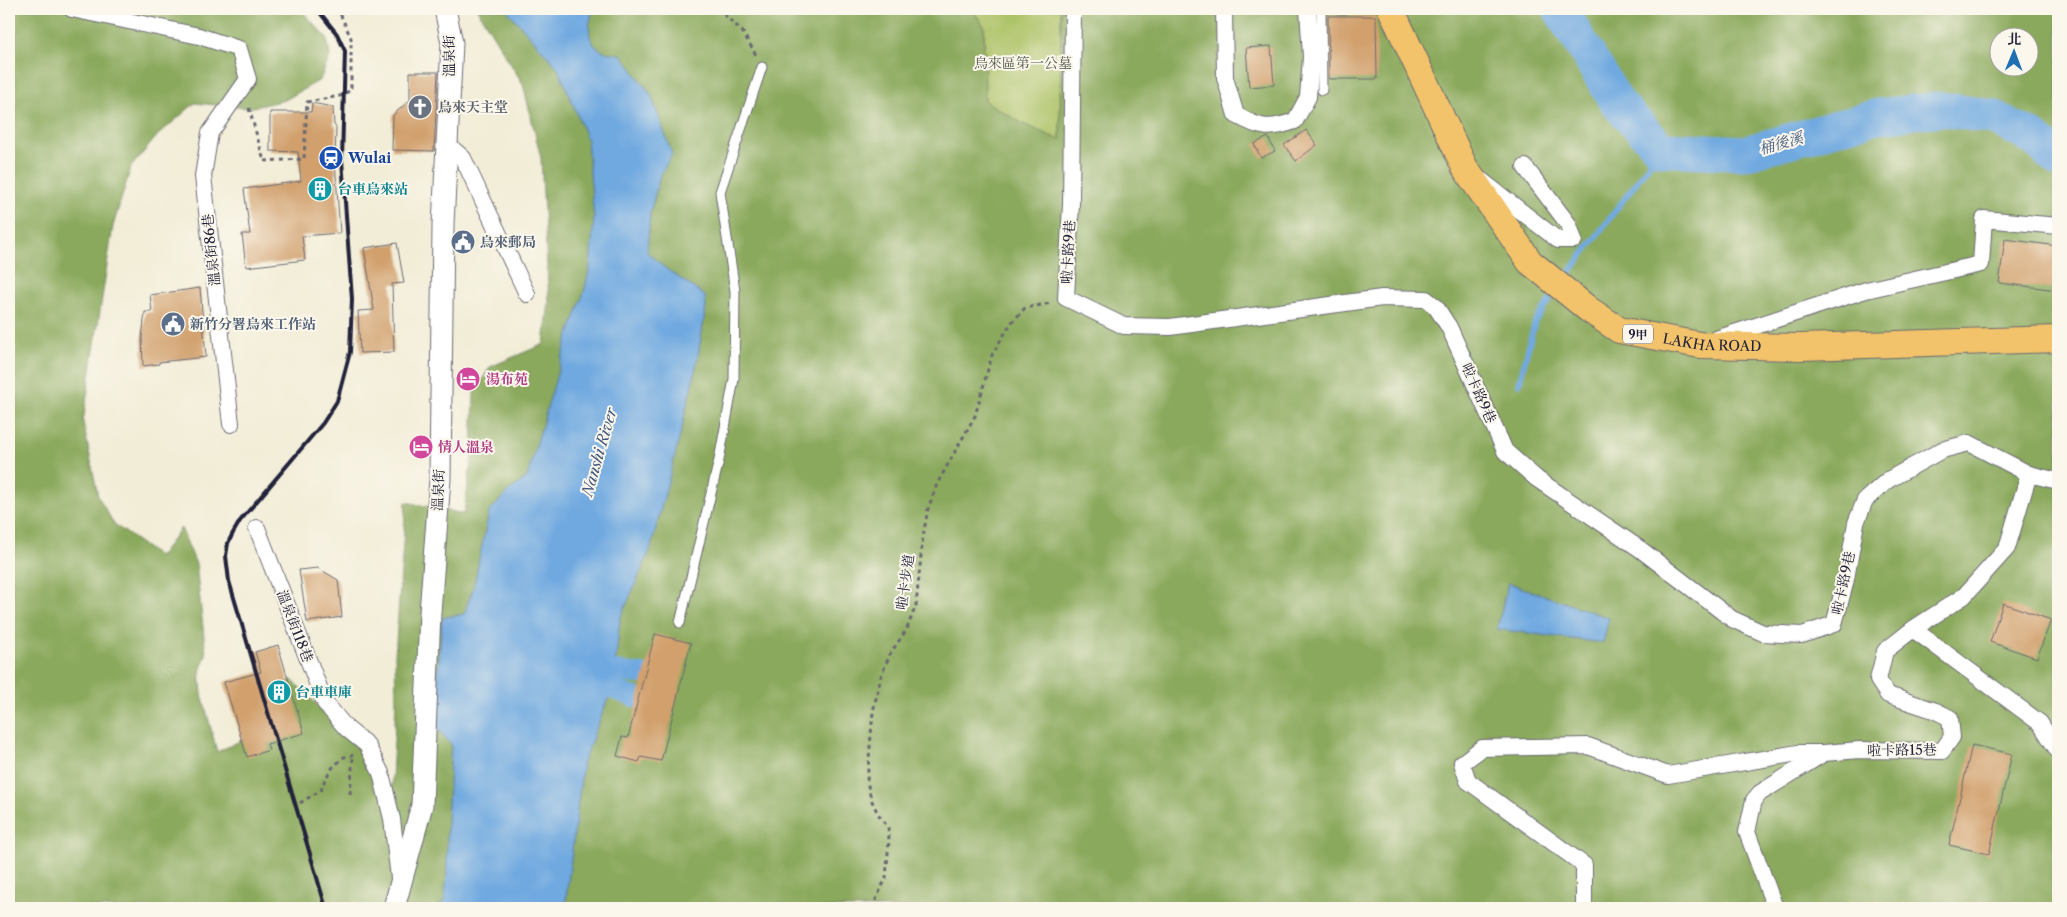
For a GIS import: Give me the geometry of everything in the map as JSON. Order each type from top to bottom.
[{"type":"main road","name":"LAKHA ROAD","points":[[1391,9],[1464,168],[1530,262],[1588,309],[1619,330],[1700,345],[1801,347],[2058,339]]},
{"type":"street","points":[[72,9],[199,36],[239,49],[248,79],[242,87]]},
{"type":"street","name":"溫泉街","points":[[394,908],[422,805],[430,613],[440,479],[443,225],[452,43],[446,9]]},
{"type":"street","name":"啦卡路9巷","points":[[1073,9],[1071,204],[1066,298],[1124,326],[1170,326],[1382,298],[1426,299],[1436,307],[1449,327],[1505,451],[1537,479],[1640,549],[1732,619],[1763,633],[1802,635],[1834,624],[1859,516],[1865,500],[1888,480],[1942,450],[1969,443],[2028,474]]},
{"type":"street","points":[[1224,9],[1225,78],[1236,114],[1252,124],[1275,128],[1295,121],[1308,97],[1311,57],[1308,9]]},
{"type":"street","name":"溫泉街86巷","points":[[231,424],[203,176],[210,133],[242,87]]},
{"type":"street","points":[[446,143],[463,158],[527,294]]},
{"type":"street","points":[[1464,168],[1558,240],[1574,240],[1569,225],[1524,167]]},
{"type":"street","points":[[1700,345],[1866,290],[1981,264],[1984,219],[2058,226]]},
{"type":"street","points":[[2028,474],[2058,481]]},
{"type":"street","name":"啦卡路15巷","points":[[1776,908],[1747,832],[1754,800],[1760,793],[1824,753],[1859,750],[1942,751],[1952,737],[1950,718],[1936,711],[1888,695],[1878,680],[1885,651],[1964,596],[2007,548],[2028,474]]},
{"type":"street","name":"溫泉街118巷","points":[[257,528],[325,703],[350,732],[367,745],[381,773],[392,819],[400,882]]},
{"type":"street","points":[[1914,629],[2040,723],[2058,751]]},
{"type":"street","points":[[1584,908],[1584,865],[1468,781],[1462,763],[1482,748],[1588,746],[1668,774],[1798,752],[1824,753]]},
{"type":"lane","points":[[1321,9],[1322,90]]},
{"type":"lane","points":[[680,623],[719,460],[734,379],[735,292],[720,192],[762,67]]},
{"type":"path","points":[[242,87],[264,161],[304,159],[307,102],[340,96],[351,90],[351,38],[338,9]]},
{"type":"path","points":[[718,9],[742,31],[762,67]]},
{"type":"path","name":"啦卡步道","points":[[872,908],[886,878],[889,840],[888,827],[871,799],[867,781],[873,712],[881,676],[890,654],[907,628],[916,605],[922,536],[928,509],[937,484],[975,416],[992,355],[1011,323],[1025,308],[1049,304],[1066,298]]},
{"type":"path","points":[[350,732],[353,755],[350,794]]},
{"type":"path","points":[[300,803],[321,790],[332,767],[344,757],[353,755]]},
{"type":"green space","points":[[9,9],[300,9],[327,38],[330,56],[320,80],[285,100],[249,108],[195,103],[158,135],[131,167],[113,226],[83,422],[98,496],[114,524],[159,557],[181,528],[196,564],[206,655],[200,671],[202,694],[217,752],[242,740],[272,708],[291,679],[344,731],[365,757],[391,799],[396,702],[395,656],[406,502],[464,514],[472,456],[474,393],[490,367],[544,344],[549,302],[541,158],[523,84],[477,9],[972,9],[984,26],[985,101],[1023,124],[1060,140],[1061,9],[2058,9],[2058,908],[9,908]]},
{"type":"green space","name":"烏來區第一公墓","points":[[972,9],[1061,9],[1060,141],[1023,124],[985,101],[984,26]]},
{"type":"water","name":"Nanshi River","points":[[506,9],[591,9],[593,11],[589,29],[595,45],[608,53],[622,55],[651,95],[672,154],[660,176],[650,213],[647,252],[665,268],[705,296],[706,307],[697,362],[650,551],[620,619],[613,686],[583,762],[565,908],[435,908],[444,903],[447,876],[447,823],[451,744],[436,727],[435,709],[442,618],[464,614],[473,589],[489,512],[508,492],[527,477],[568,337],[584,292],[590,267],[594,218],[587,140],[558,68]]},
{"type":"water","points":[[1508,583],[1609,618],[1603,643],[1497,629]]},
{"type":"building","points":[[1328,16],[1376,16],[1377,79],[1329,79]]},
{"type":"building","points":[[1271,46],[1274,85],[1249,87],[1246,48]]},
{"type":"building","name":"烏來天主堂","points":[[410,72],[438,72],[434,151],[392,150],[393,115],[410,100]]},
{"type":"building","points":[[312,103],[333,107],[334,125],[336,127],[335,161],[340,233],[302,236],[305,260],[246,267],[242,234],[250,234],[244,189],[301,181],[298,152],[270,151],[270,112],[311,112]]},
{"type":"building","points":[[1306,130],[1317,145],[1296,161],[1284,145]]},
{"type":"building","points":[[1268,137],[1275,151],[1261,158],[1254,144]]},
{"type":"building","points":[[2005,239],[2058,246],[2058,290],[1999,283]]},
{"type":"building","points":[[397,243],[404,283],[392,284],[394,352],[360,353],[358,311],[374,310],[364,248]]},
{"type":"building","name":"新竹分署烏來工作站","points":[[200,288],[206,357],[159,362],[159,364],[143,366],[142,337],[145,312],[152,312],[150,295]]},
{"type":"building","points":[[318,568],[338,580],[342,617],[307,622],[299,570]]},
{"type":"building","points":[[2003,603],[2051,620],[2037,658],[1990,642]]},
{"type":"building","points":[[655,634],[691,643],[661,761],[641,757],[639,762],[617,756],[622,737],[628,738]]},
{"type":"building","points":[[278,645],[304,733],[267,744],[269,750],[247,757],[224,682],[261,672],[255,652]]},
{"type":"building","points":[[1972,745],[2012,754],[1989,854],[1949,845]]},
{"type":"waterway","name":"桶後溪","points":[[1560,9],[1618,104],[1661,149],[1745,153],[1878,116],[1941,109],[1993,117],[2034,138],[2058,160]]},
{"type":"waterway","points":[[1570,272],[1661,149]]},
{"type":"waterway","points":[[1519,384],[1535,321],[1550,300]]},
{"type":"waterway","points":[[589,668],[665,677]]},
{"type":"waterway","points":[[588,680],[656,705]]},
{"type":"railway","points":[[317,9],[337,34],[345,51],[342,160],[352,299],[350,352],[337,401],[323,423],[240,521],[228,543],[226,556],[229,581],[326,908]]},
{"type":"place","name":"烏來天主堂","points":[[420,107]]},
{"type":"place","name":"Wulai","points":[[331,158]]},
{"type":"place","name":"台車烏來站","points":[[320,189]]},
{"type":"place","name":"烏來郵局","points":[[463,242]]},
{"type":"place","name":"新竹分署烏來工作站","points":[[173,324]]},
{"type":"place","name":"湯布苑","points":[[468,379]]},
{"type":"place","name":"情人溫泉","points":[[421,447]]},
{"type":"place","name":"台車車庫","points":[[279,692]]}]
